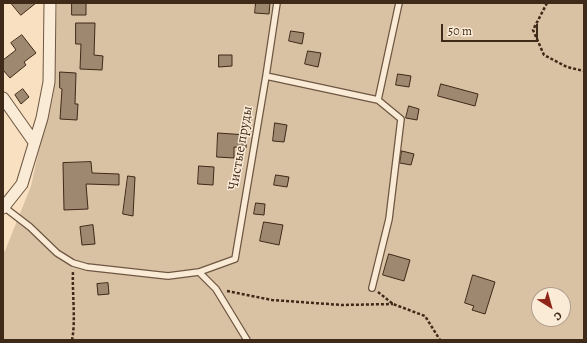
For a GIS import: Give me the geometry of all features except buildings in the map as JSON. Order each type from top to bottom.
[{"type":"street","points":[[4,207],[22,184],[42,118],[49,82],[50,3]]},
{"type":"street","points":[[3,98],[34,142]]},
{"type":"lane","name":"Чистые пруды","points":[[199,272],[235,259],[277,3]]},
{"type":"lane","points":[[378,100],[399,3]]},
{"type":"lane","points":[[266,76],[378,100],[401,119],[389,219],[372,288]]},
{"type":"lane","points":[[4,207],[30,227],[57,253],[73,263],[87,267],[168,276],[199,272],[216,289],[247,340]]},
{"type":"path","points":[[547,3],[533,30],[544,54],[567,67],[584,71]]},
{"type":"path","points":[[72,340],[74,330],[72,286],[73,263]]},
{"type":"path","points":[[372,288],[393,304],[425,316],[440,340]]},
{"type":"path","points":[[216,289],[272,300],[342,305],[393,304]]},
{"type":"shaded area","points":[[57,3],[584,3],[584,340],[3,340],[3,251],[5,251],[31,186],[53,87]]}]
